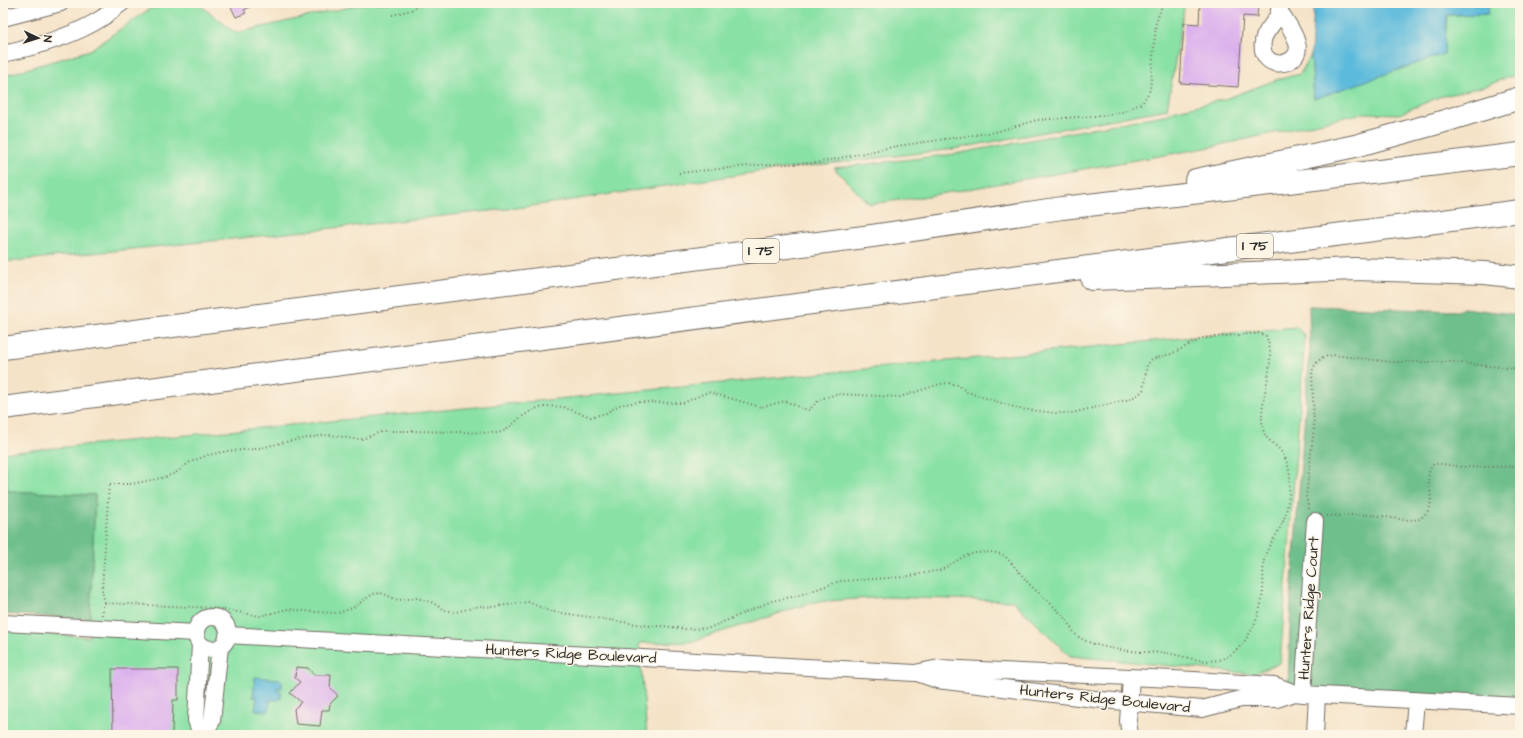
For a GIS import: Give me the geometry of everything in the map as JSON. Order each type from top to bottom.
[{"type":"highway","points":[[1062,208],[1355,146],[1520,98]]},
{"type":"highway","name":"I 75","points":[[3,348],[856,238],[1062,208],[1314,180],[1520,154]]},
{"type":"highway","name":"I 75","points":[[3,408],[989,279],[1387,230],[1520,211]]},
{"type":"highway","points":[[989,279],[1067,280],[1355,269],[1485,273],[1520,277]]},
{"type":"street","points":[[3,18],[62,3]]},
{"type":"street","points":[[3,54],[26,49],[80,29],[101,18],[122,3]]},
{"type":"street","name":"Hunters Ridge Court","points":[[1314,735],[1305,694],[1317,516]]},
{"type":"street","points":[[211,617],[216,618],[227,628],[212,722],[202,735],[196,720],[198,625],[202,621],[211,617]]},
{"type":"street","points":[[3,623],[100,628],[198,638],[210,649],[224,641]]},
{"type":"street","name":"Hunters Ridge Boulevard","points":[[224,641],[915,673],[940,668],[1274,685],[1305,694],[1520,706]]},
{"type":"street","name":"Hunters Ridge Boulevard","points":[[915,673],[937,680],[1202,709],[1241,699],[1277,699],[1305,694]]},
{"type":"street","points":[[1130,735],[1128,721],[1131,678]]},
{"type":"street","points":[[1413,735],[1416,701]]},
{"type":"path","points":[[392,15],[411,10],[425,3]]},
{"type":"path","points":[[679,173],[758,166],[816,163],[897,146],[995,132],[1037,120],[1108,115],[1126,111],[1143,102],[1150,90],[1156,22],[1163,3]]},
{"type":"path","points":[[100,628],[105,603],[102,591],[109,484],[132,484],[166,477],[177,472],[190,462],[214,454],[228,451],[256,449],[318,436],[331,435],[354,440],[383,431],[498,434],[506,430],[534,409],[548,406],[563,407],[591,417],[606,413],[619,405],[638,402],[683,403],[708,392],[761,407],[785,401],[809,410],[818,401],[837,394],[900,397],[940,384],[949,383],[958,385],[967,392],[1020,409],[1056,413],[1072,413],[1130,399],[1139,394],[1142,390],[1147,365],[1152,359],[1170,354],[1203,338],[1260,334],[1266,336],[1269,342],[1269,367],[1262,419],[1263,431],[1268,440],[1285,456],[1288,465],[1290,475],[1287,505],[1283,522],[1265,556],[1261,606],[1255,621],[1248,636],[1240,646],[1228,657],[1217,660],[1204,660],[1165,653],[1127,651],[1103,646],[1079,637],[1064,617],[1031,585],[1006,557],[1001,554],[991,552],[975,553],[965,556],[941,570],[904,577],[840,581],[797,596],[772,602],[709,628],[685,629],[650,626],[549,611],[528,602],[492,608],[479,606],[456,612],[445,610],[431,602],[417,598],[398,600],[381,593],[373,594],[352,608],[338,613],[288,609],[260,616],[215,608],[105,603]]},
{"type":"path","points":[[1520,369],[1451,362],[1397,363],[1347,356],[1333,355],[1323,357],[1316,363],[1312,371],[1314,427],[1306,497],[1309,509],[1317,516],[1353,514],[1411,521],[1420,519],[1430,507],[1429,472],[1434,464],[1449,464],[1465,467],[1501,466],[1520,468]]},
{"type":"green space","points":[[197,3],[236,33],[367,3],[1185,3],[1167,109],[954,149],[758,172],[525,207],[3,262],[3,76],[90,50],[151,8]]},
{"type":"green space","points":[[1489,3],[1520,3],[1520,75],[1508,77],[1486,86],[1439,97],[1399,114],[1363,113],[1211,147],[916,198],[869,204],[834,168],[955,154],[1169,114],[1173,111],[1225,99],[1276,80],[1300,74],[1311,55],[1314,98],[1447,15],[1488,14]]},
{"type":"green space","points":[[1309,306],[1458,311],[1463,308],[1520,315],[1520,699],[1465,695],[1326,693],[1288,689],[1291,597],[1310,346]]},
{"type":"green space","points":[[1296,327],[1305,336],[1280,663],[1253,674],[1070,656],[1013,601],[886,597],[814,602],[690,642],[639,643],[647,735],[3,735],[3,631],[89,637],[95,495],[8,491],[3,453]]},
{"type":"green space","points":[[3,458],[8,491],[95,495],[90,619],[3,614]]},
{"type":"water","points":[[1314,3],[1489,3],[1488,14],[1447,15],[1444,54],[1314,99],[1311,55]]},
{"type":"water","points":[[255,677],[280,679],[282,682],[282,688],[277,688],[277,691],[281,691],[281,698],[278,700],[270,700],[269,711],[255,710],[257,697],[253,697]]},
{"type":"building","points":[[229,3],[258,3],[244,10],[246,13],[236,17]]},
{"type":"building","points":[[1200,3],[1258,3],[1257,17],[1243,16],[1238,87],[1180,83],[1184,23],[1199,24]]},
{"type":"building","points":[[296,667],[308,668],[314,675],[331,675],[330,687],[338,696],[330,704],[329,710],[322,710],[320,726],[296,724],[294,709],[301,702],[290,693],[300,682],[295,678]]},
{"type":"building","points":[[112,669],[178,669],[178,700],[173,700],[172,735],[113,735]]}]
